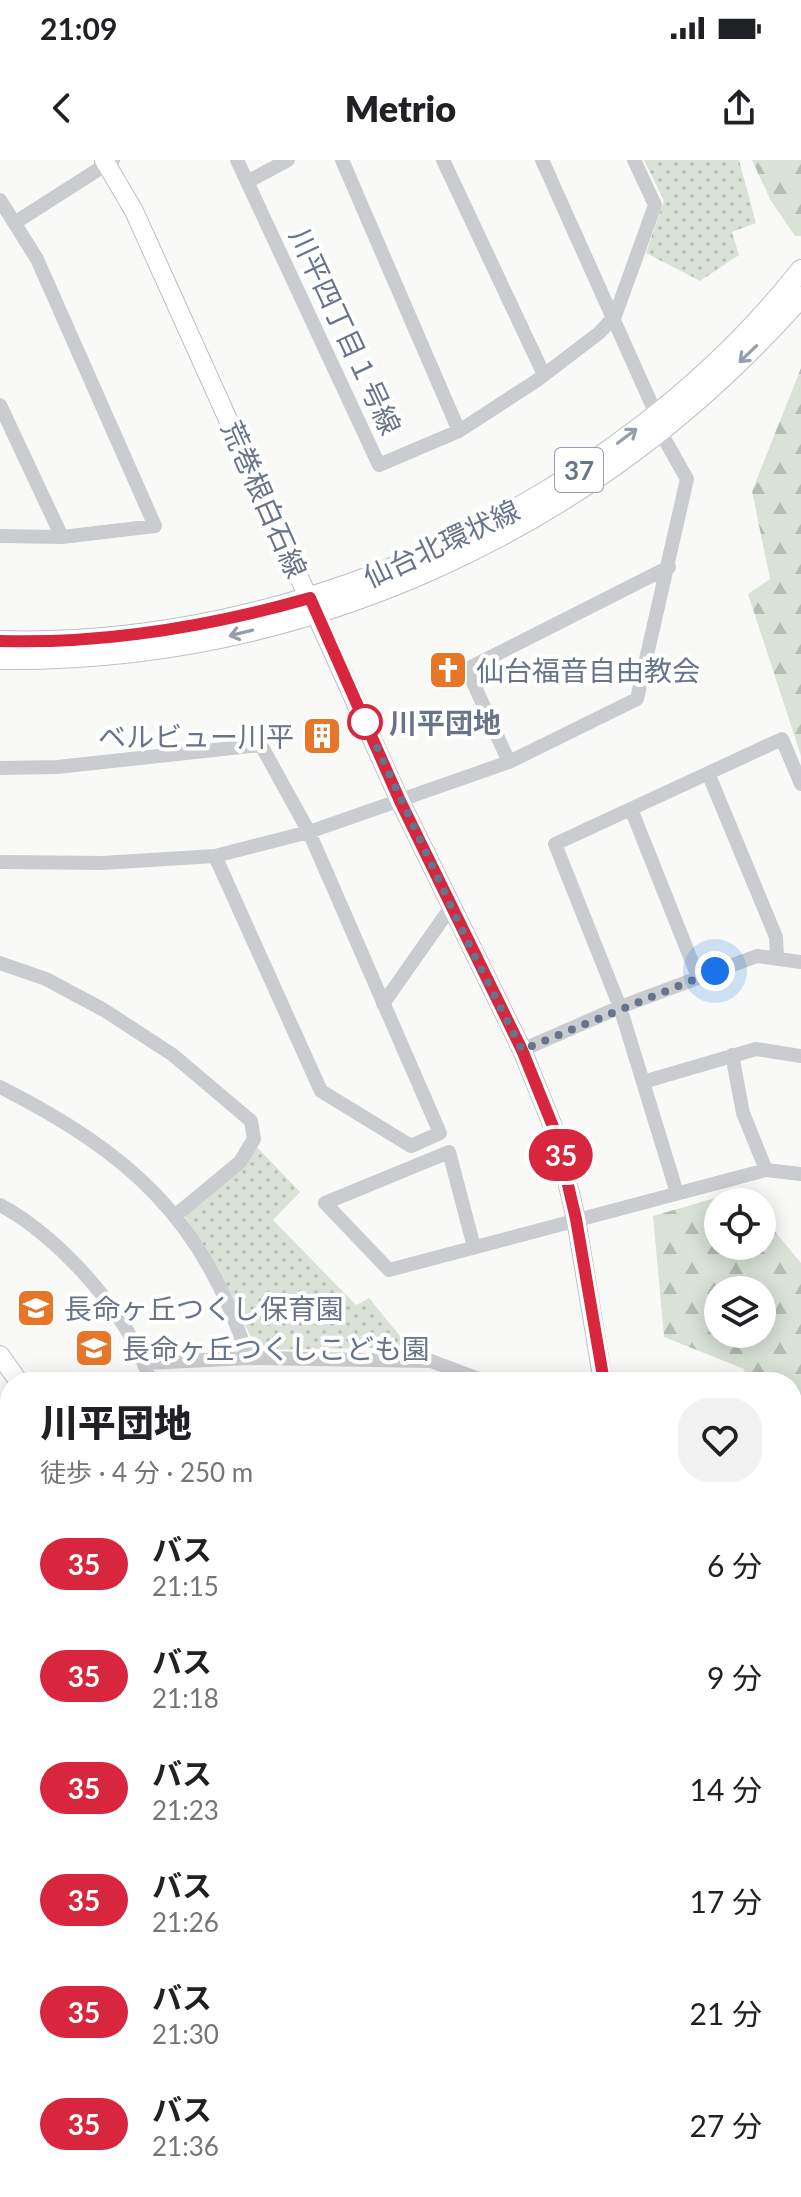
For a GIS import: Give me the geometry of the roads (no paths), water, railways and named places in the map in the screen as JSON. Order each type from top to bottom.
[{"type":"main road","name":"仙台北環状線","points":[[659,424],[801,270]]},
{"type":"main road","name":"仙台北環状線","points":[[0,659],[140,651],[205,642],[421,574],[505,536],[582,490],[659,424],[744,359],[801,297]]},
{"type":"main road","name":"仙台北環状線","points":[[0,641],[74,639],[184,627],[313,606]]},
{"type":"street","name":"川平四丁目１号線","points":[[237,160],[379,465],[459,431],[544,375],[615,316]]},
{"type":"street","points":[[249,181],[288,160]]},
{"type":"street","points":[[342,160],[459,431]]},
{"type":"street","points":[[443,160],[544,375]]},
{"type":"street","points":[[0,862],[102,863],[215,856],[309,832],[509,762],[637,699],[687,479],[659,424],[615,316],[542,160]]},
{"type":"street","points":[[615,316],[655,205],[634,160]]},
{"type":"street","points":[[16,222],[108,162]]},
{"type":"street","name":"荒巻根白石線","points":[[108,162],[140,224],[400,801],[522,1050],[556,1134],[576,1219],[601,1372]]},
{"type":"street","points":[[0,200],[16,222],[43,273],[155,526],[62,537],[0,536]]},
{"type":"street","points":[[0,405],[62,537]]},
{"type":"street","points":[[509,762],[467,669],[669,567]]},
{"type":"street","points":[[677,1193],[620,1007],[555,844],[782,739],[801,784]]},
{"type":"street","points":[[0,768],[89,764],[261,745],[309,832],[440,1133],[411,1146],[321,1091],[215,856]]},
{"type":"street","points":[[708,773],[776,937],[777,959]]},
{"type":"street","points":[[631,809],[698,977]]},
{"type":"street","points":[[383,1004],[451,907]]},
{"type":"street","points":[[522,1050],[620,1007],[757,956],[801,962]]},
{"type":"street","points":[[0,963],[46,979],[104,1010],[173,1055],[251,1121],[254,1139],[240,1162],[176,1215]]},
{"type":"street","points":[[643,1082],[756,1049],[801,1056]]},
{"type":"street","points":[[732,1055],[743,1113],[766,1170]]},
{"type":"street","points":[[0,1087],[68,1122],[133,1171],[176,1215],[234,1314],[248,1358]]},
{"type":"street","points":[[474,1247],[449,1152],[325,1203],[389,1270],[766,1170],[801,1174]]},
{"type":"street","points":[[0,1205],[54,1246],[96,1287],[145,1363],[147,1372]]},
{"type":"street","points":[[0,1355],[12,1372]]},
{"type":"street","points":[[145,1363],[248,1358],[431,1361],[460,1372]]},
{"type":"place","name":"仙台福音自由教会","points":[[448,670]]},
{"type":"place","name":"川平団地","points":[[365,722]]},
{"type":"place","name":"ベルビュー川平","points":[[322,736]]},
{"type":"place","name":"長命ヶ丘つくし保育園","points":[[36,1308]]},
{"type":"place","name":"長命ヶ丘つくしこども園","points":[[94,1348]]}]
